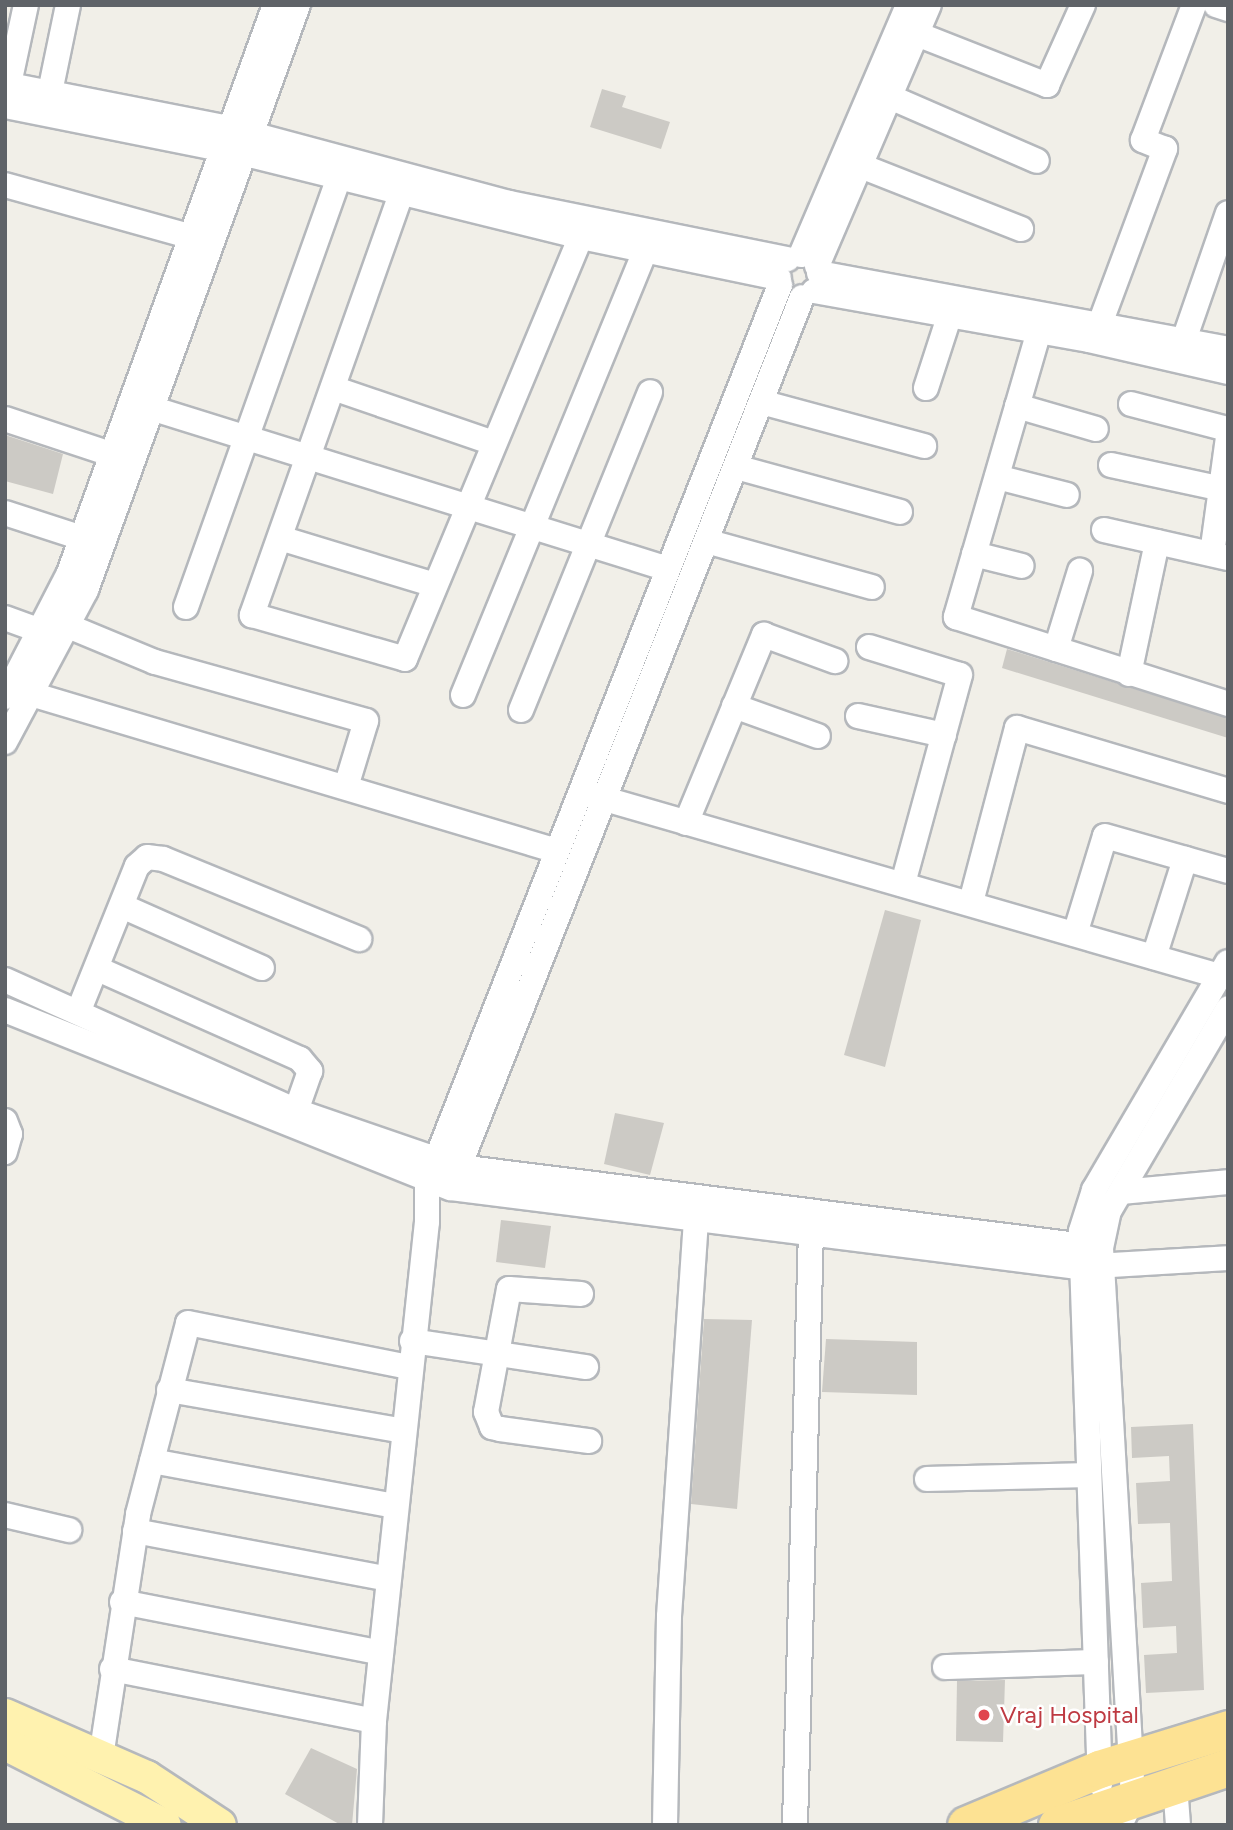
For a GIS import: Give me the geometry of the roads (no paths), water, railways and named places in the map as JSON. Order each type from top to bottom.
[{"type":"highway","points":[[966,1825],[1115,1764],[1228,1729]]},
{"type":"highway","points":[[1057,1825],[1115,1814],[1175,1785],[1228,1767]]},
{"type":"main road","points":[[5,1715],[169,1788],[220,1825]]},
{"type":"main road","points":[[5,1744],[166,1825]]},
{"type":"street","points":[[6,91],[26,5]]},
{"type":"street","points":[[50,92],[68,5]]},
{"type":"street","points":[[5,742],[68,626],[143,405],[238,142],[275,5]]},
{"type":"street","points":[[5,697],[41,631],[82,538],[113,455],[143,405],[192,237],[238,142],[298,5]]},
{"type":"street","points":[[370,1825],[374,1721],[402,1431],[427,1222],[557,851],[668,569],[800,275],[908,5]]},
{"type":"street","points":[[443,1175],[605,799],[761,402],[800,275],[861,166],[929,5]]},
{"type":"street","points":[[917,34],[1047,85],[1083,5]]},
{"type":"street","points":[[1101,321],[1165,149],[1143,140],[1194,5]]},
{"type":"street","points":[[1216,5],[1228,9]]},
{"type":"street","points":[[6,91],[50,92],[238,142],[338,179],[581,237],[800,275],[1101,321],[1228,349]]},
{"type":"street","points":[[6,91],[509,203],[950,314],[1228,373]]},
{"type":"street","points":[[890,97],[1037,161]]},
{"type":"street","points":[[861,166],[1021,229]]},
{"type":"street","points":[[186,607],[338,179]]},
{"type":"street","points":[[5,186],[192,237]]},
{"type":"street","points":[[401,194],[252,615],[405,659],[581,237]]},
{"type":"street","points":[[1184,340],[1228,214]]},
{"type":"street","points":[[463,695],[531,523],[646,249]]},
{"type":"street","points":[[926,388],[950,314]]},
{"type":"street","points":[[1039,331],[956,617],[1228,704]]},
{"type":"street","points":[[333,388],[494,443]]},
{"type":"street","points":[[521,710],[650,392]]},
{"type":"street","points":[[761,402],[924,446]]},
{"type":"street","points":[[1131,404],[1228,429]]},
{"type":"street","points":[[143,405],[246,433],[668,569]]},
{"type":"street","points":[[1017,406],[1096,429]]},
{"type":"street","points":[[5,419],[113,455]]},
{"type":"street","points":[[1104,530],[1220,556],[1228,438]]},
{"type":"street","points":[[1111,466],[1224,489]]},
{"type":"street","points":[[736,467],[900,512]]},
{"type":"street","points":[[997,477],[1067,495]]},
{"type":"street","points":[[5,513],[82,538]]},
{"type":"street","points":[[280,538],[435,586]]},
{"type":"street","points":[[706,541],[872,587]]},
{"type":"street","points":[[1129,674],[1157,542]]},
{"type":"street","points":[[974,554],[1022,566]]},
{"type":"street","points":[[1056,649],[1080,570]]},
{"type":"street","points":[[5,618],[41,631]]},
{"type":"street","points":[[68,626],[155,662],[366,721],[346,786]]},
{"type":"street","points":[[686,822],[764,635],[835,661]]},
{"type":"street","points":[[869,647],[960,674],[904,884]]},
{"type":"street","points":[[31,694],[557,851]]},
{"type":"street","points":[[734,706],[818,736]]},
{"type":"street","points":[[858,716],[944,735]]},
{"type":"street","points":[[971,902],[1017,728],[1228,791]]},
{"type":"street","points":[[580,792],[971,902],[1154,957],[1224,969],[1094,1190],[1090,1257],[1088,1475],[1096,1662],[1115,1764],[1115,1814]]},
{"type":"street","points":[[1075,934],[1105,836],[1228,872]]},
{"type":"street","points":[[79,1010],[98,969],[137,866],[154,858],[359,939]]},
{"type":"street","points":[[1154,957],[1185,859]]},
{"type":"street","points":[[122,906],[262,968]]},
{"type":"street","points":[[98,969],[300,1059],[310,1071],[296,1111]]},
{"type":"street","points":[[5,980],[79,1010],[296,1111],[443,1175]]},
{"type":"street","points":[[1115,1814],[1115,1764],[1090,1257],[1108,1211],[1228,1007]]},
{"type":"street","points":[[5,1010],[443,1175],[1090,1257]]},
{"type":"street","points":[[5,1121],[10,1134],[5,1152]]},
{"type":"street","points":[[1121,1192],[1228,1182]]},
{"type":"street","points":[[656,1201],[696,1216],[1090,1257],[1228,1258]]},
{"type":"street","points":[[665,1825],[669,1616],[696,1216]]},
{"type":"street","points":[[795,1825],[811,1229]]},
{"type":"street","points":[[581,1294],[509,1289],[494,1351],[486,1412],[492,1427],[589,1441]]},
{"type":"street","points":[[101,1757],[122,1602],[135,1531],[188,1323],[409,1367]]},
{"type":"street","points":[[412,1341],[494,1351],[586,1367]]},
{"type":"street","points":[[169,1390],[402,1431]]},
{"type":"street","points":[[152,1461],[395,1506]]},
{"type":"street","points":[[927,1479],[1088,1475]]},
{"type":"street","points":[[5,1516],[69,1530]]},
{"type":"street","points":[[135,1531],[388,1579]]},
{"type":"street","points":[[122,1602],[381,1653]]},
{"type":"street","points":[[945,1667],[1096,1662]]},
{"type":"street","points":[[112,1669],[374,1721]]},
{"type":"street","points":[[1175,1785],[1178,1825]]},
{"type":"place","name":"Vraj Hospital","points":[[984,1715]]}]
